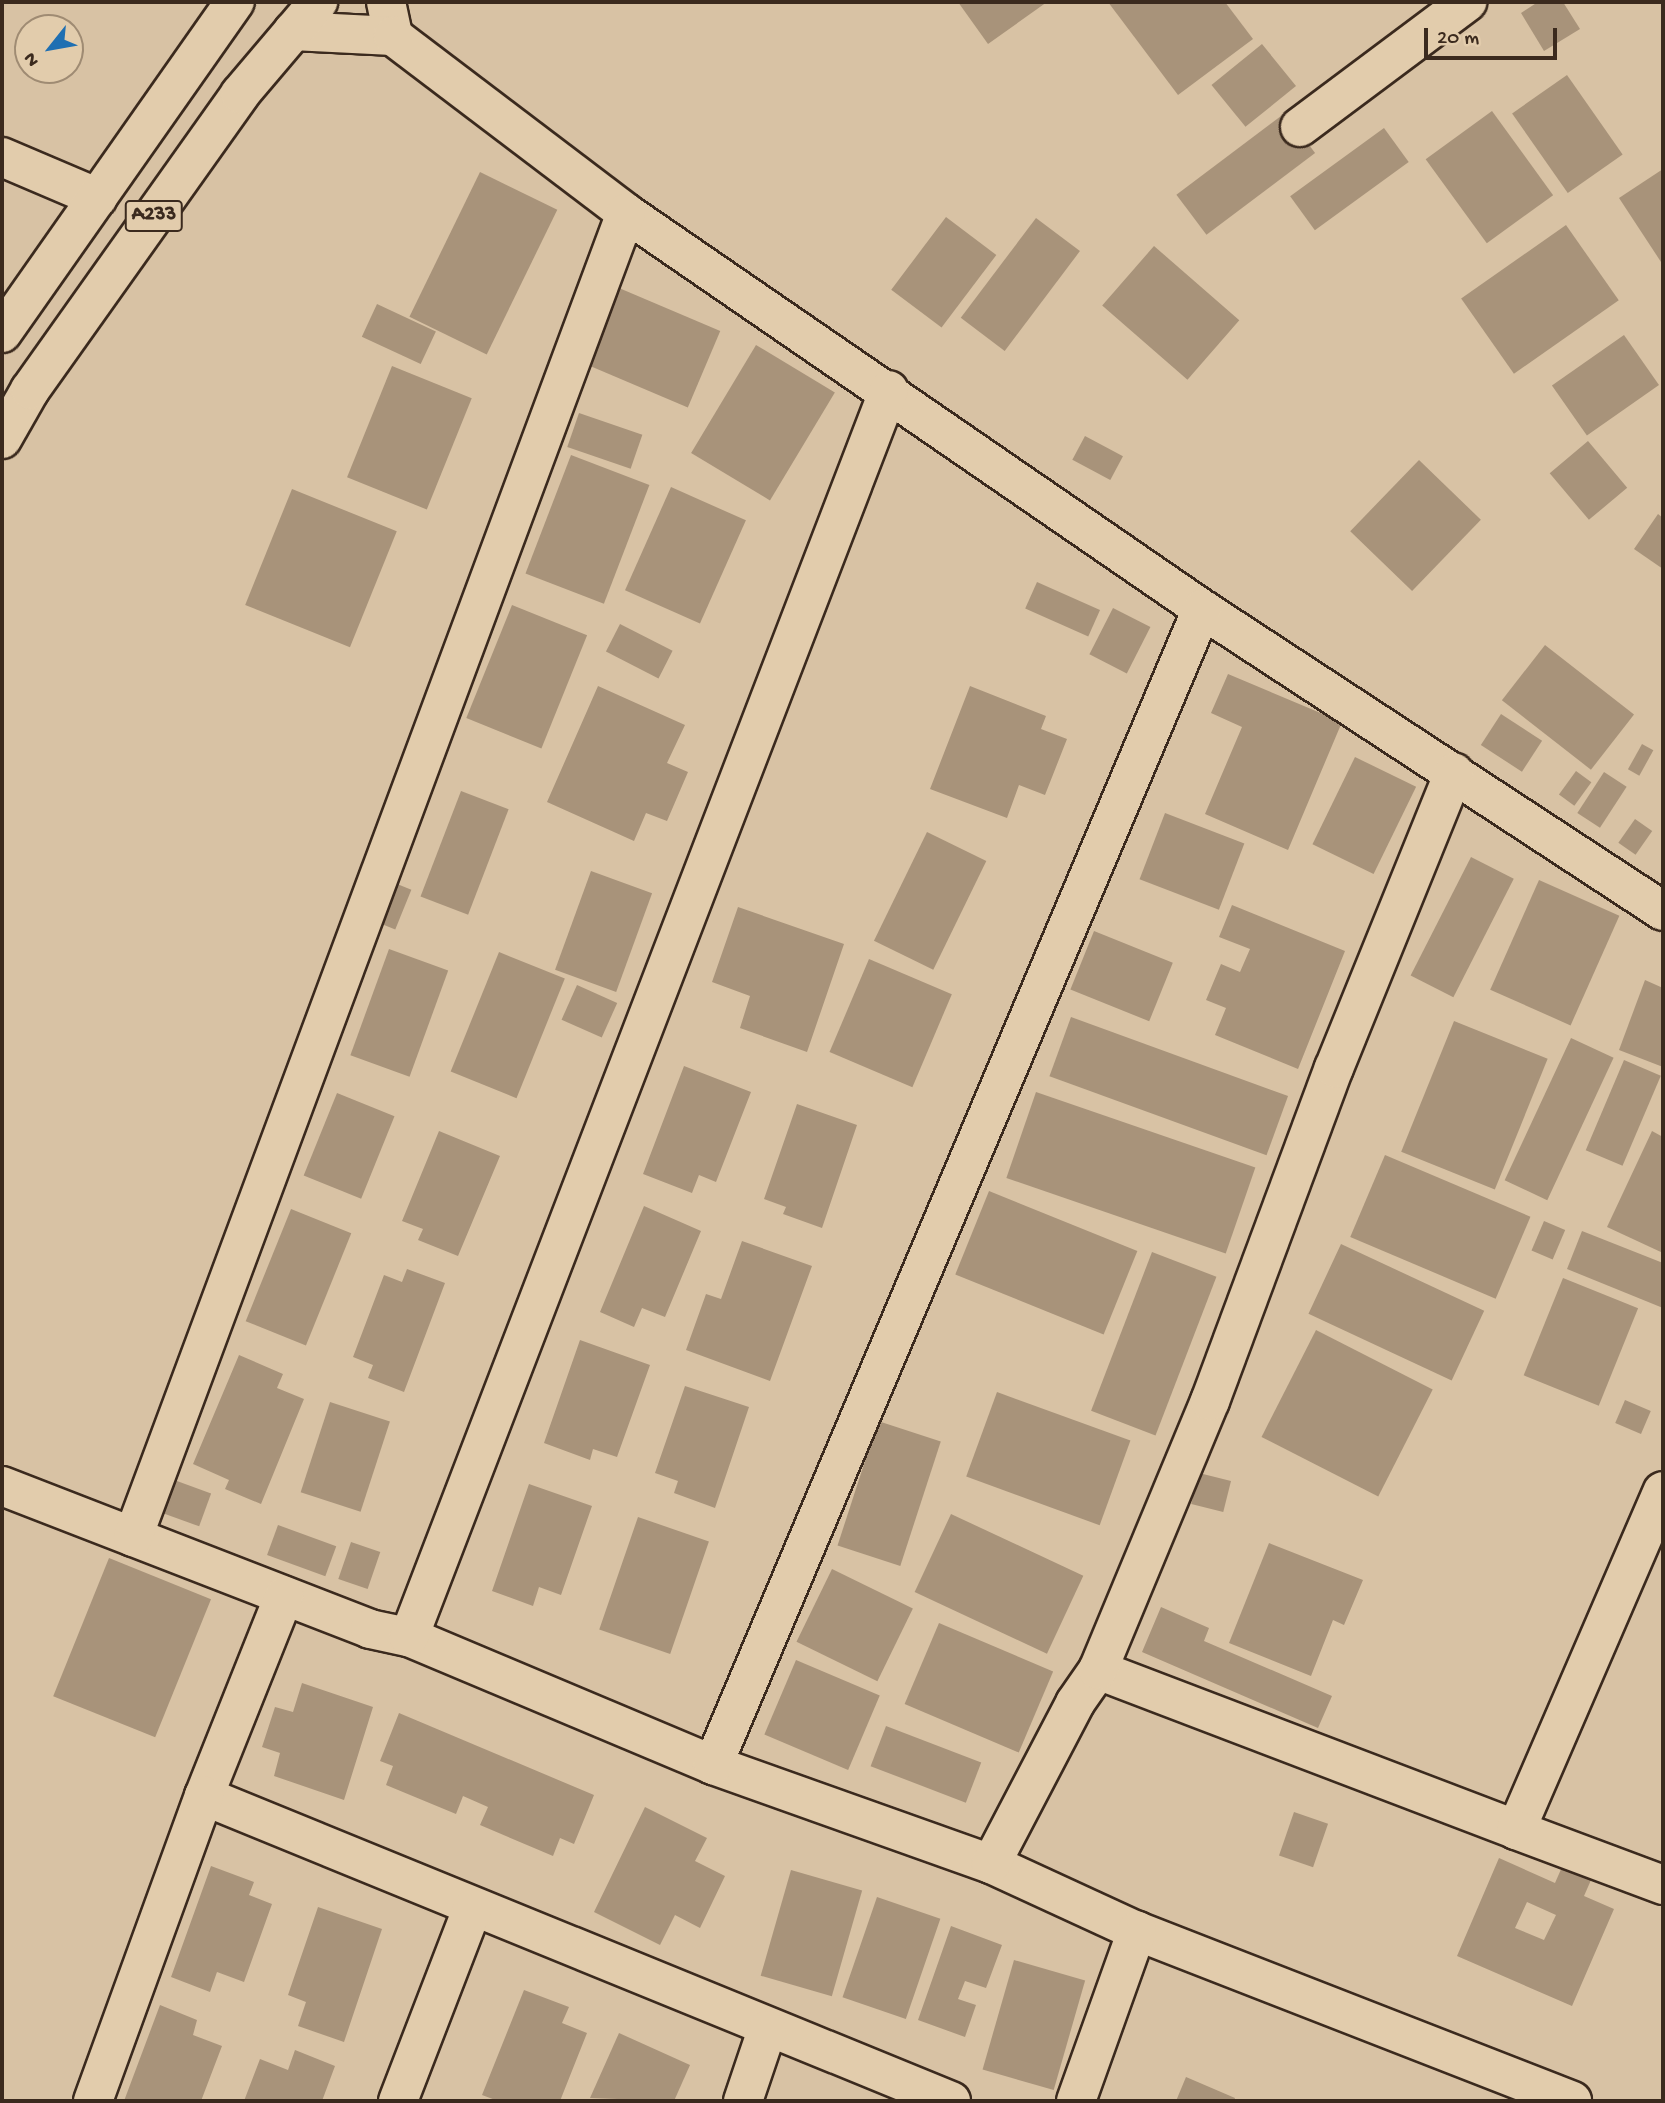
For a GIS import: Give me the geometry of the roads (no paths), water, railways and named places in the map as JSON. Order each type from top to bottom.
[{"type":"main road","name":"A233","points":[[2,333],[235,2]]},
{"type":"main road","name":"A233","points":[[2,439],[30,390],[232,106],[318,2]]},
{"type":"main road","points":[[1300,127],[1467,2]]},
{"type":"main road","points":[[293,31],[389,19],[626,213],[889,390],[1202,609],[1663,911]]},
{"type":"main road","points":[[2,157],[98,198]]},
{"type":"main road","points":[[133,1536],[626,213]]},
{"type":"main road","points":[[409,1637],[889,390]]},
{"type":"main road","points":[[713,1765],[1202,609]]},
{"type":"main road","points":[[991,1864],[1075,1703],[1098,1670],[1210,1401],[1334,1068],[1454,772]]},
{"type":"main road","points":[[2,1486],[370,1629],[409,1637],[713,1765],[991,1864],[1137,1931],[1572,2101]]},
{"type":"main road","points":[[1516,1830],[1663,1491]]},
{"type":"main road","points":[[93,2101],[204,1796],[284,1595]]},
{"type":"main road","points":[[1098,1670],[1663,1885]]},
{"type":"main road","points":[[204,1796],[767,2030],[951,2101]]},
{"type":"main road","points":[[398,2101],[472,1909]]},
{"type":"main road","points":[[1076,2101],[1137,1931]]},
{"type":"main road","points":[[743,2101],[767,2030]]}]
